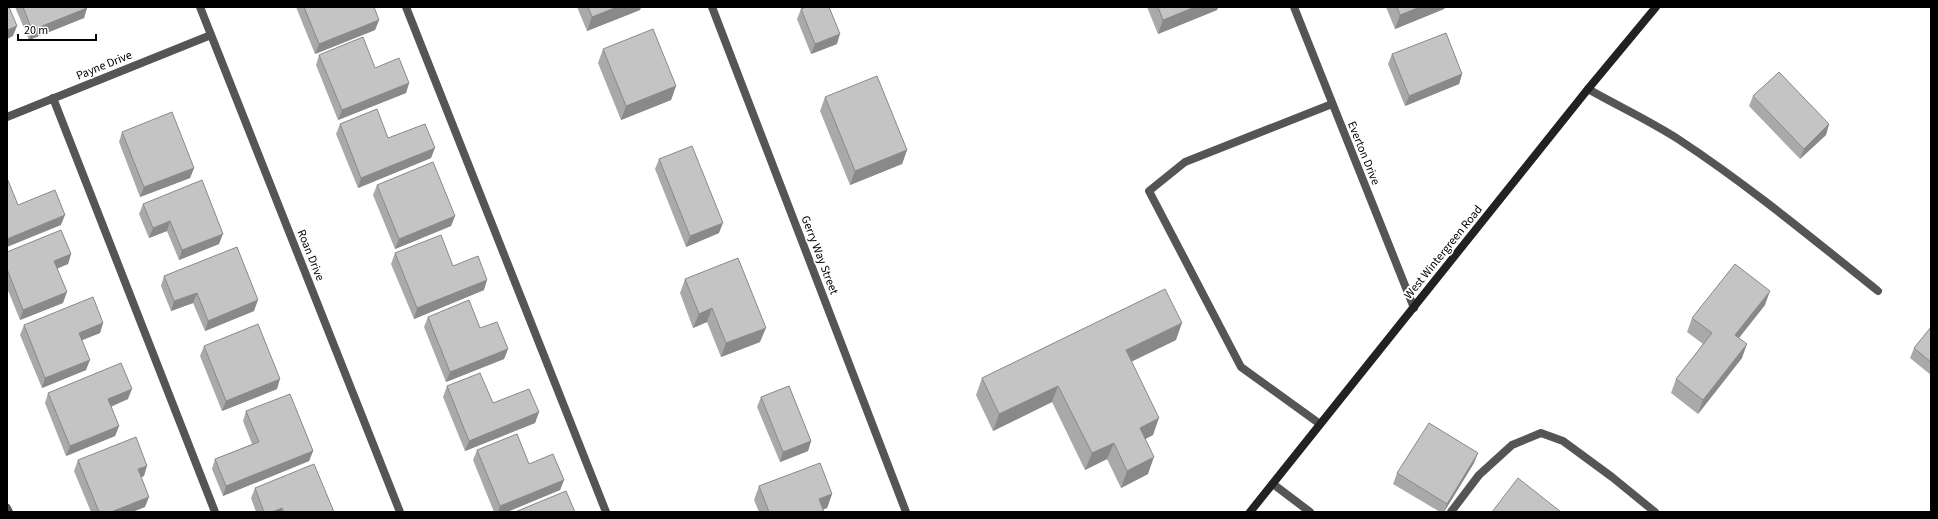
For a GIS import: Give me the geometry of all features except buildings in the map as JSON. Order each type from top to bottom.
[{"type":"main road","name":"West Wintergreen Road","points":[[1250,512],[1588,89],[1656,7]]},
{"type":"street","name":"Roan Drive","points":[[200,7],[400,512]]},
{"type":"street","points":[[406,7],[606,512]]},
{"type":"street","name":"Gerry Way Street","points":[[712,7],[906,512]]},
{"type":"street","name":"Everton Drive","points":[[1294,7],[1414,308]]},
{"type":"street","name":"Payne Drive","points":[[7,117],[211,35]]},
{"type":"street","points":[[1588,89],[1677,138],[1808,234],[1878,292]]},
{"type":"street","points":[[53,98],[215,512]]},
{"type":"street","points":[[1320,424],[1241,367],[1149,191],[1185,162],[1332,104]]},
{"type":"street","points":[[1451,512],[1479,475],[1512,445],[1541,433],[1563,441],[1612,477],[1655,512]]},
{"type":"street","points":[[1273,484],[1310,512]]},
{"type":"street","points":[[7,508],[8,512]]}]
